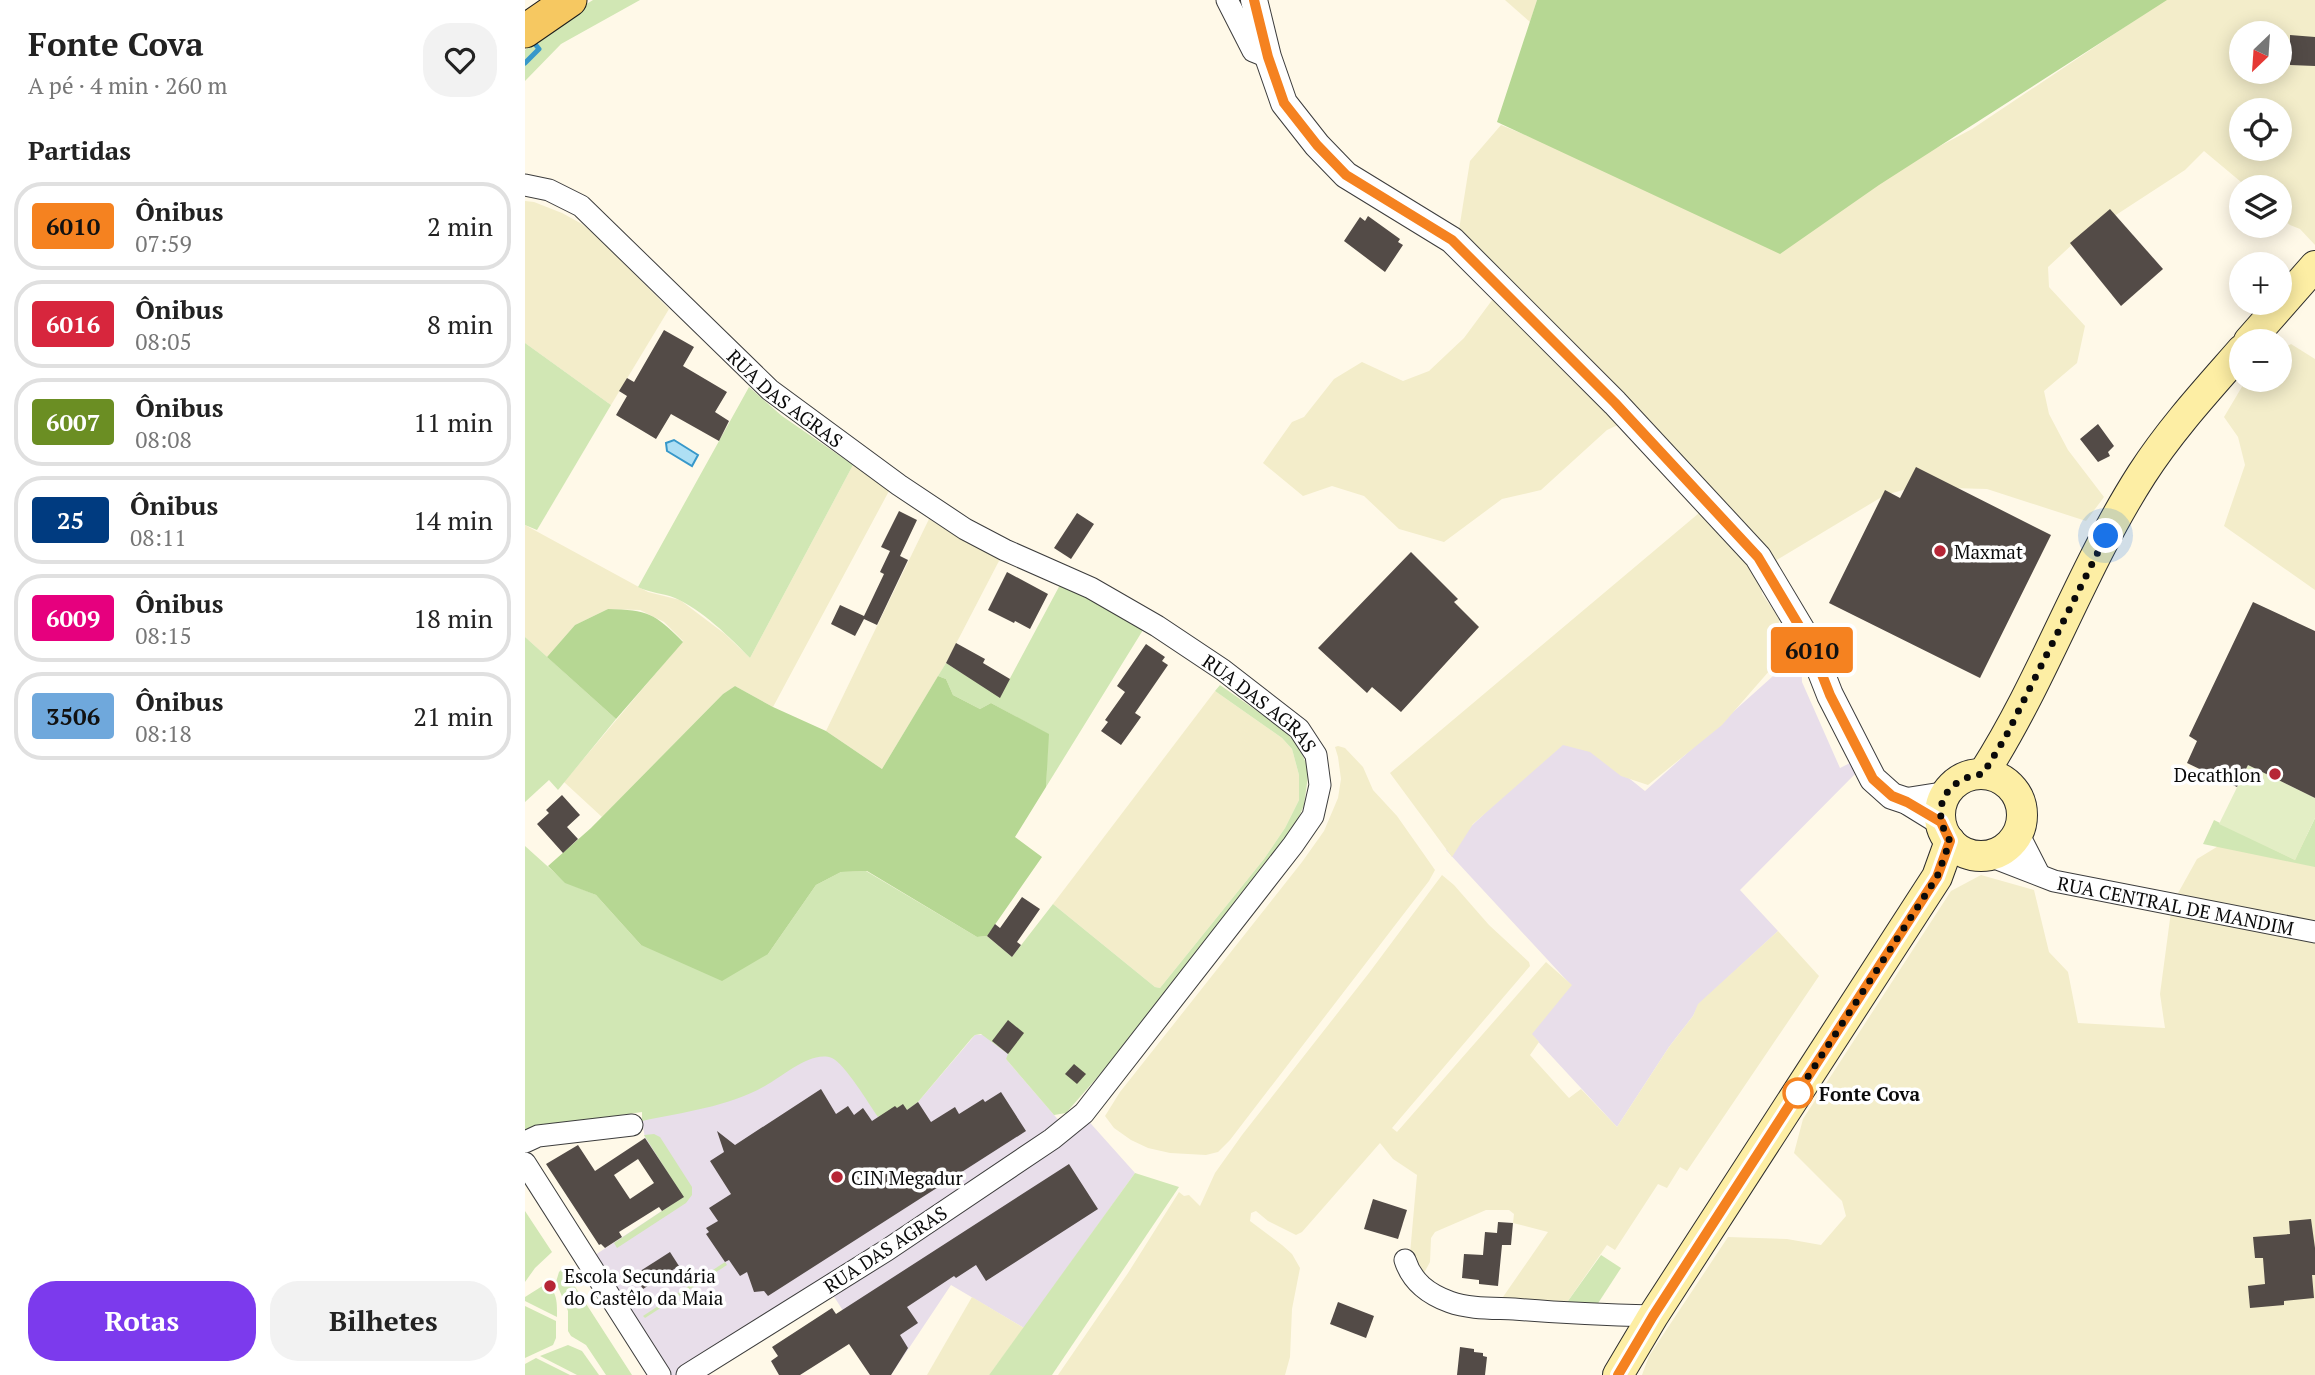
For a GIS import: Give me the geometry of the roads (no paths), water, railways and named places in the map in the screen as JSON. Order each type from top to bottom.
[{"type":"main road","points":[[525,31],[570,0]]},
{"type":"main road","points":[[2260,329],[2315,266]]},
{"type":"main road","points":[[1996,779],[2005,738],[2084,578],[2142,474],[2183,416],[2229,365]]},
{"type":"main road","points":[[1618,1375],[1653,1316],[1937,877],[1959,834],[1961,779],[1996,779],[2017,794],[2022,807],[2022,820],[2011,844],[2000,852],[1959,834]]},
{"type":"street","points":[[1227,0],[1253,51],[1268,57]]},
{"type":"street","points":[[1254,0],[1268,57],[1284,103],[1317,145],[1346,175],[1452,240],[1615,403],[1758,557],[1810,644],[1830,695],[1873,779],[1892,796],[1907,802],[1959,834]]},
{"type":"street","name":"RUA DAS AGRAS","points":[[525,185],[549,190],[581,206],[770,390],[899,485],[965,529],[1102,594],[1157,626],[1223,670],[1299,729],[1316,755],[1319,775],[1320,785],[1313,816],[1293,845],[1084,1113],[1052,1139],[887,1250],[687,1375]]},
{"type":"street","name":"RUA CENTRAL DE MANDIM","points":[[2018,833],[2039,874]]},
{"type":"street","name":"RUA CENTRAL DE MANDIM","points":[[1959,834],[2054,881],[2315,932]]},
{"type":"street","points":[[525,1142],[538,1136],[632,1125]]},
{"type":"street","points":[[525,1163],[660,1375]]},
{"type":"street","points":[[1405,1260],[1409,1273],[1420,1287],[1450,1302],[1465,1306],[1653,1316]]},
{"type":"water","points":[[674,440],[698,455],[692,466],[667,451],[666,443]]},
{"type":"waterway","points":[[525,63],[539,49],[535,44]]},
{"type":"place","name":"Maxmat","points":[[1940,551]]},
{"type":"place","name":"Decathlon","points":[[2275,774]]},
{"type":"place","name":"Fonte Cova","points":[[1798,1093]]},
{"type":"place","name":"CIN Megadur","points":[[837,1177]]},
{"type":"place","name":"Escola Secundária do Castêlo da Maia","points":[[550,1286]]}]
